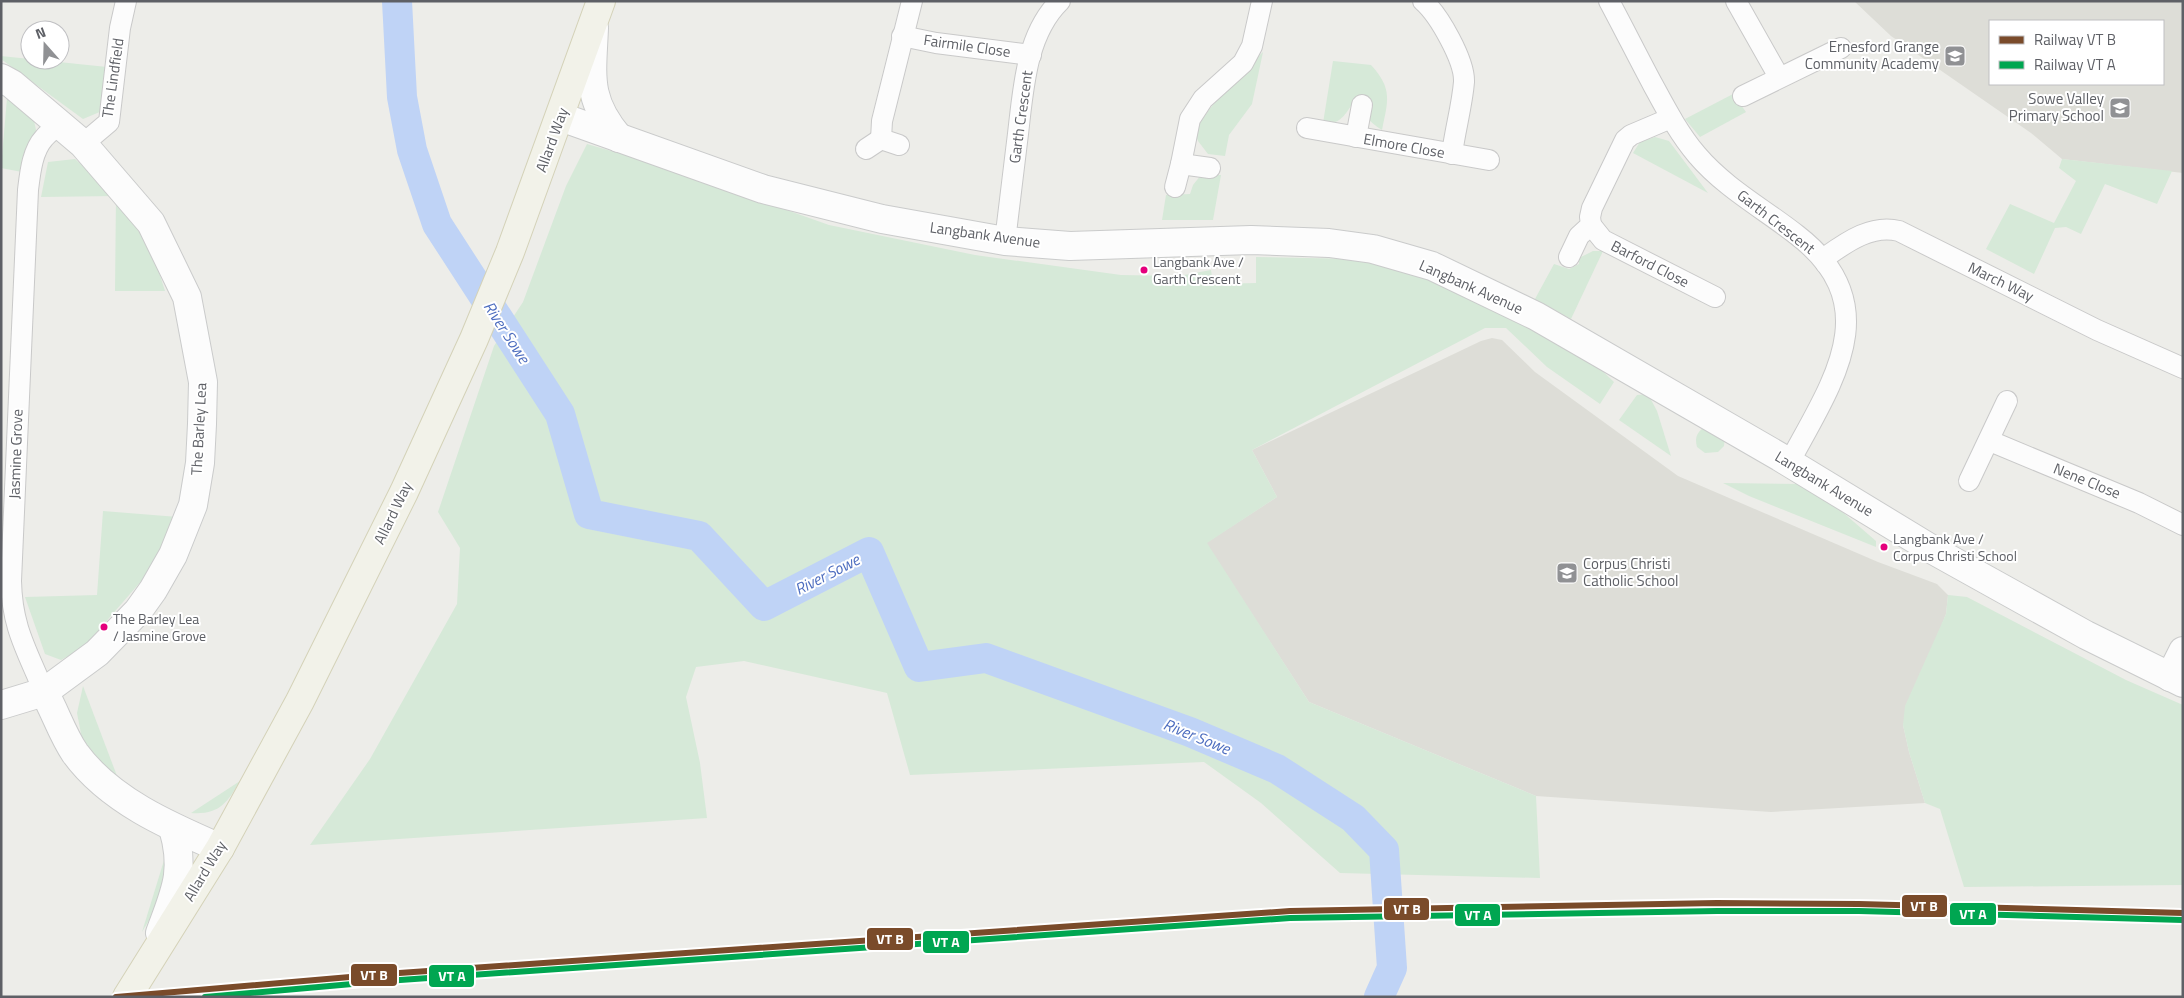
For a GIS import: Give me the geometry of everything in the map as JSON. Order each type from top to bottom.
[{"type":"main road","name":"Allard Way","points":[[127,997],[220,848],[300,701],[404,492],[474,339],[510,252],[598,13]]},
{"type":"street","name":"The Lindfield","points":[[83,144],[109,122],[120,28],[126,1]]},
{"type":"street","name":"Fairmile Close","points":[[882,144],[882,121],[912,1]]},
{"type":"street","name":"Garth Crescent","points":[[1005,241],[1025,82],[1031,55],[1042,25],[1060,1]]},
{"type":"street","points":[[1175,187],[1190,118],[1203,99],[1243,63],[1252,46],[1262,1]]},
{"type":"street","name":"Elmore Close","points":[[1423,1],[1446,31],[1464,75],[1452,154]]},
{"type":"street","name":"Garth Crescent","points":[[1609,1],[1671,118],[1696,155],[1738,193],[1810,246],[1826,264],[1843,296],[1846,328],[1844,346],[1838,367],[1828,391],[1789,463]]},
{"type":"street","points":[[1736,1],[1779,78]]},
{"type":"street","points":[[598,13],[592,80],[595,101],[600,113],[619,138]]},
{"type":"street","name":"Fairmile Close","points":[[902,36],[936,43],[1031,55]]},
{"type":"street","points":[[1743,96],[1840,48]]},
{"type":"street","name":"The Barley Lea","points":[[1,78],[12,84],[83,144],[151,223],[187,297],[202,382],[200,463],[193,506],[173,555],[153,590],[138,610],[97,653],[44,692],[1,705]]},
{"type":"street","name":"Elmore Close","points":[[1356,137],[1362,105]]},
{"type":"street","name":"Langbank Avenue","points":[[560,117],[763,189],[882,219],[1005,241],[1070,246],[1251,240],[1319,243],[1373,249],[1415,261],[1440,270],[1536,316],[1789,463],[1940,554],[2086,636],[2176,680]]},
{"type":"street","points":[[1570,257],[1579,236],[1592,226],[1590,217],[1592,208],[1625,140],[1631,135],[1671,118]]},
{"type":"street","name":"Jasmine Grove","points":[[59,125],[39,145],[30,171],[28,190],[11,581],[11,604],[15,623],[44,692],[65,735],[87,768],[132,804],[173,828],[220,848]]},
{"type":"street","name":"Elmore Close","points":[[1307,128],[1489,160]]},
{"type":"street","points":[[1181,164],[1210,168]]},
{"type":"street","name":"Barford Close","points":[[1592,226],[1602,240],[1715,297]]},
{"type":"street","name":"March Way","points":[[1826,264],[1827,256],[1865,233],[1882,228],[1899,231],[2097,330],[2183,368]]},
{"type":"street","points":[[1969,481],[1990,441],[2007,401]]},
{"type":"street","name":"Nene Close","points":[[1990,441],[2139,503],[2183,525]]},
{"type":"street","points":[[2176,680],[2183,651]]},
{"type":"street","points":[[149,962],[178,885],[180,871],[173,828]]},
{"type":"shaded area","points":[[1854,1],[2183,1],[2183,173],[2062,159],[2031,133],[1891,36]]},
{"type":"shaded area","name":"Corpus Christi Catholic School","points":[[1492,338],[1502,340],[1535,372],[1678,476],[1878,562],[1937,584],[1948,595],[1946,614],[1903,725],[1909,752],[1925,803],[1771,812],[1536,796],[1309,702],[1206,543],[1277,497],[1252,450],[1481,341]]},
{"type":"green space","points":[[1263,52],[1252,104],[1229,135],[1225,156],[1208,154],[1198,141],[1195,132],[1217,99]]},
{"type":"green space","points":[[1,56],[20,58],[20,70],[70,70],[70,63],[107,67],[102,111],[83,119],[1,59]]},
{"type":"green space","points":[[1333,61],[1371,65],[1378,73],[1386,88],[1387,96],[1382,130],[1370,121],[1353,103],[1338,121],[1323,123]]},
{"type":"green space","points":[[1733,94],[1746,112],[1700,137],[1685,119]]},
{"type":"green space","points":[[7,98],[33,116],[36,130],[22,172],[1,168]]},
{"type":"green space","points":[[1655,137],[1669,141],[1708,193],[1633,153],[1640,142]]},
{"type":"green space","points":[[587,144],[660,165],[829,225],[975,255],[1121,275],[1179,276],[1211,270],[1213,284],[1256,283],[1256,257],[1358,259],[1427,276],[1503,311],[1595,364],[1614,382],[1600,404],[1547,367],[1506,328],[1485,328],[1252,450],[1277,497],[1207,543],[1309,702],[1536,796],[1540,878],[1340,873],[1261,803],[1204,762],[910,775],[887,693],[744,661],[696,667],[686,697],[700,763],[707,818],[310,845],[370,759],[457,604],[460,548],[438,512],[494,346],[523,302],[566,186]]},
{"type":"green space","points":[[75,159],[116,196],[41,197],[48,162]]},
{"type":"green space","points":[[2062,159],[2172,171],[2157,204],[2105,184],[2081,234],[2066,227],[2055,228],[2034,274],[1986,249],[2010,204],[2054,223],[2076,181],[2059,168]]},
{"type":"green space","points":[[1201,175],[1221,175],[1213,220],[1162,220],[1166,195],[1190,194],[1193,185]]},
{"type":"green space","points":[[116,196],[152,250],[165,291],[115,291]]},
{"type":"green space","points":[[1593,251],[1603,251],[1571,319],[1535,299],[1554,264],[1569,269],[1579,264],[1579,258]]},
{"type":"green space","points":[[1648,394],[1657,411],[1671,456],[1619,420],[1637,395]]},
{"type":"green space","points":[[1707,425],[1725,436],[1724,446],[1718,452],[1705,453],[1697,447],[1696,440],[1698,434]]},
{"type":"green space","points":[[1723,483],[1802,484],[1832,503],[1876,541],[1876,547],[1749,496]]},
{"type":"green space","points":[[103,511],[178,517],[143,579],[83,648],[61,660],[45,654],[25,597],[97,595]]},
{"type":"green space","points":[[1948,595],[1967,597],[2126,680],[2183,705],[2183,885],[1964,887],[1940,809],[1925,803],[1909,752],[1903,725],[1905,706],[1946,614]]},
{"type":"green space","points":[[83,686],[117,776],[90,758],[82,739],[77,713]]},
{"type":"green space","points":[[240,781],[231,796],[215,810],[191,813]]},
{"type":"green space","points":[[169,844],[160,902],[142,932]]},
{"type":"waterway","name":"River Sowe","points":[[397,1],[402,97],[412,150],[437,224],[560,414],[589,514],[699,536],[764,606],[869,552],[919,667],[986,658],[1190,732],[1277,769],[1353,818],[1384,850],[1392,968],[1379,997]]},
{"type":"transit line","points":[[116,997],[385,974],[1290,911],[1717,903],[1859,904],[2183,913]]},
{"type":"transit line","points":[[205,997],[386,981],[1290,918],[1717,911],[1859,911],[2183,920]]},
{"type":"place","name":"Ernesford Grange Community Academy","points":[[1955,56]]},
{"type":"place","name":"Sowe Valley Primary School","points":[[2120,108]]},
{"type":"place","name":"Langbank Ave / Garth Crescent","points":[[1144,270]]},
{"type":"place","name":"Langbank Ave / Corpus Christi School","points":[[1884,547]]},
{"type":"place","name":"Corpus Christi Catholic School","points":[[1567,573]]},
{"type":"place","name":"The Barley Lea / Jasmine Grove","points":[[104,627]]}]
